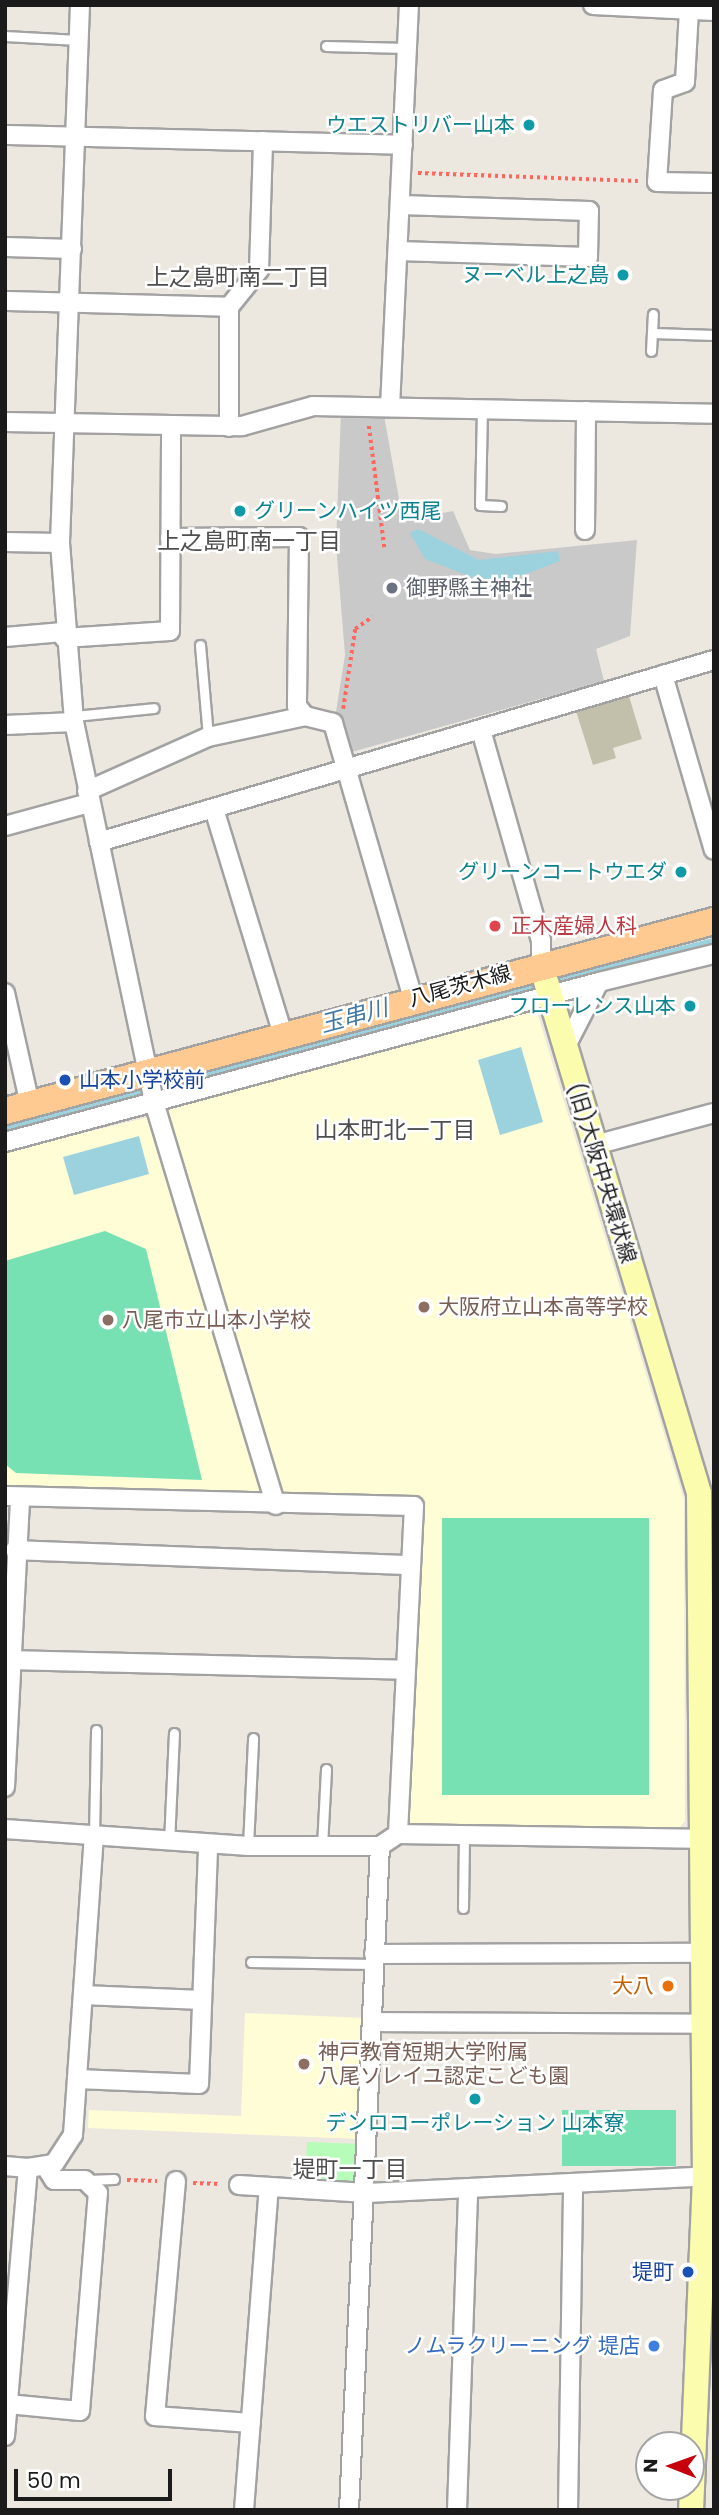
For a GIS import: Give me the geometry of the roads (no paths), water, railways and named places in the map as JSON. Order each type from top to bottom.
[{"type":"main road","name":"八尾茨木線","points":[[18,1108],[283,1034],[714,920]]},
{"type":"street","points":[[80,5],[67,425],[60,543],[63,635],[88,797],[154,1102],[276,1505]]},
{"type":"street","points":[[390,407],[409,5]]},
{"type":"street","points":[[593,5],[714,11]]},
{"type":"street","points":[[689,10],[685,82],[663,90],[657,182],[714,183]]},
{"type":"street","points":[[5,135],[403,145]]},
{"type":"street","points":[[229,427],[229,307],[259,270],[263,141]]},
{"type":"street","points":[[398,251],[588,257],[589,211],[400,205]]},
{"type":"street","points":[[5,247],[72,249]]},
{"type":"street","points":[[5,301],[71,305],[229,307]]},
{"type":"street","points":[[5,422],[171,429],[229,427],[313,407],[714,414]]},
{"type":"street","points":[[585,530],[586,411]]},
{"type":"street","points":[[5,637],[170,631],[171,429]]},
{"type":"street","points":[[170,538],[299,537],[295,689],[305,716]]},
{"type":"street","points":[[5,542],[60,543]]},
{"type":"street","points":[[99,842],[714,660]]},
{"type":"street","points":[[663,675],[714,850]]},
{"type":"street","points":[[5,825],[88,797],[208,737],[305,716],[333,723],[413,999]]},
{"type":"street","points":[[5,725],[74,719]]},
{"type":"street","points":[[481,730],[541,940],[541,965]]},
{"type":"street","points":[[214,809],[283,1034]]},
{"type":"street","points":[[5,1142],[548,994],[714,954]]},
{"type":"street","name":"(旧)大阪中央環状線","points":[[541,965],[564,1050],[706,1493],[709,1839],[704,2024],[709,2177],[691,2510]]},
{"type":"street","points":[[564,1050],[599,982]]},
{"type":"street","points":[[5,993],[18,1108]]},
{"type":"street","points":[[594,1145],[714,1113]]},
{"type":"street","points":[[5,1787],[15,1550],[13,1496],[276,1505],[414,1506],[398,1834]]},
{"type":"street","points":[[15,1550],[410,1565]]},
{"type":"street","points":[[9,1660],[406,1670]]},
{"type":"street","points":[[5,1829],[169,1843],[248,1846],[380,1846],[398,1834],[709,1839]]},
{"type":"street","points":[[5,2166],[37,2167],[66,2153],[73,2134],[94,1837]]},
{"type":"street","points":[[77,2079],[199,2084],[208,1845]]},
{"type":"street","points":[[349,2510],[367,2193],[380,1846]]},
{"type":"street","points":[[374,1959],[704,1953]]},
{"type":"street","points":[[83,1995],[202,2000]]},
{"type":"street","points":[[372,2022],[704,2024]]},
{"type":"street","points":[[8,2404],[80,2411],[98,2193],[85,2180],[54,2180],[37,2167]]},
{"type":"street","points":[[5,2436],[12,2271],[37,2167]]},
{"type":"street","points":[[239,2185],[367,2193],[709,2177]]},
{"type":"street","points":[[176,2182],[155,2416],[251,2423]]},
{"type":"street","points":[[568,2510],[573,2183]]},
{"type":"street","points":[[244,2510],[269,2187]]},
{"type":"street","points":[[457,2510],[468,2188]]},
{"type":"lane","points":[[5,36],[78,40]]},
{"type":"lane","points":[[326,46],[407,48]]},
{"type":"lane","points":[[651,351],[653,314]]},
{"type":"lane","points":[[653,333],[714,335]]},
{"type":"lane","points":[[482,409],[480,505],[501,506]]},
{"type":"lane","points":[[200,645],[208,737]]},
{"type":"lane","points":[[74,719],[154,708]]},
{"type":"lane","points":[[94,1837],[96,1730]]},
{"type":"lane","points":[[169,1843],[174,1733]]},
{"type":"lane","points":[[248,1846],[253,1738]]},
{"type":"lane","points":[[322,1846],[326,1769]]},
{"type":"lane","points":[[463,1908],[464,1835]]},
{"type":"lane","points":[[251,1962],[374,1959]]},
{"type":"lane","points":[[85,2180],[114,2179]]},
{"type":"water","points":[[418,529],[479,560],[558,551],[560,561],[505,582],[482,581],[425,559],[410,533]]},
{"type":"water","points":[[521,1047],[543,1122],[500,1135],[478,1060]]},
{"type":"water","points":[[139,1136],[149,1174],[74,1195],[63,1157]]},
{"type":"waterway","name":"玉串川","points":[[553,982],[714,941]]},
{"type":"waterway","name":"玉串川","points":[[5,1130],[542,985]]},
{"type":"place","name":"ウエストリバー山本","points":[[529,125]]},
{"type":"place","name":"ヌーベル上之島","points":[[623,275]]},
{"type":"place","name":"グリーンハイツ西尾","points":[[240,511]]},
{"type":"place","name":"御野縣主神社","points":[[392,588]]},
{"type":"place","name":"グリーンコートウエダ","points":[[681,872]]},
{"type":"place","name":"正木産婦人科","points":[[495,926]]},
{"type":"place","name":"フローレンス山本","points":[[690,1006]]},
{"type":"place","name":"山本小学校前","points":[[65,1080]]},
{"type":"place","name":"大阪府立山本高等学校","points":[[424,1307]]},
{"type":"place","name":"八尾市立山本小学校","points":[[108,1320]]},
{"type":"place","name":"大八","points":[[668,1986]]},
{"type":"place","name":"神戸教育短期大学附属 八尾ソレイユ認定こども園","points":[[304,2064]]},
{"type":"place","name":"デンロコーポレーション 山本寮","points":[[475,2099]]},
{"type":"place","name":"堤町","points":[[688,2272]]},
{"type":"place","name":"ノムラクリーニング 堤店","points":[[654,2346]]},
{"type":"district","name":"上之島町南二丁目","points":[[238,277]]},
{"type":"district","name":"上之島町南一丁目","points":[[249,541]]},
{"type":"district","name":"山本町北一丁目","points":[[395,1130]]},
{"type":"district","name":"堤町一丁目","points":[[350,2169]]}]
